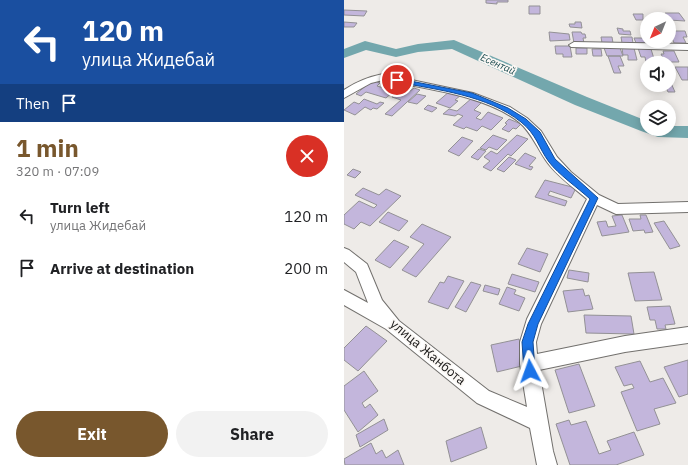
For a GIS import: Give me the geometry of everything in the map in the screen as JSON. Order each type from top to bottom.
[{"type":"street","points":[[574,45],[688,47]]},
{"type":"street","points":[[344,95],[359,84],[371,79],[384,77],[469,95],[498,105],[523,120],[537,134],[552,160],[594,198],[616,208],[688,207]]},
{"type":"street","points":[[547,465],[538,422],[529,364],[528,342],[533,324],[594,198]]},
{"type":"street","name":"улица Жанбота","points":[[344,254],[362,268],[376,304],[393,326],[483,397],[538,422]]},
{"type":"street","points":[[344,297],[393,326]]},
{"type":"street","points":[[529,364],[625,344],[688,335]]},
{"type":"building","points":[[486,0],[508,0],[508,2],[497,2],[497,4],[486,3]]},
{"type":"building","points":[[529,6],[540,6],[540,14],[529,14]]},
{"type":"building","points":[[344,10],[367,11],[364,16],[344,15]]},
{"type":"building","points":[[676,13],[679,13],[685,21],[676,20]]},
{"type":"building","points":[[633,14],[640,14],[640,20],[636,20]]},
{"type":"building","points":[[344,22],[357,23],[354,27],[344,27]]},
{"type":"building","points":[[575,22],[581,22],[582,28],[570,27],[569,24],[575,24]]},
{"type":"building","points":[[617,28],[623,29],[623,31],[630,31],[631,35],[619,34]]},
{"type":"building","points":[[676,31],[685,31],[687,37],[683,37],[686,43],[676,43]]},
{"type":"building","points":[[549,32],[569,34],[570,40],[550,41]]},
{"type":"building","points":[[572,32],[581,32],[582,34],[585,34],[586,38],[583,38],[584,43],[574,43]]},
{"type":"building","points":[[601,37],[612,37],[613,43],[602,43]]},
{"type":"building","points":[[621,37],[632,37],[633,43],[622,43]]},
{"type":"building","points":[[634,38],[640,38],[640,43],[636,43]]},
{"type":"building","points":[[555,46],[570,46],[572,57],[563,57],[563,54],[556,54]]},
{"type":"building","points":[[576,48],[587,48],[587,54],[576,54]]},
{"type":"building","points":[[604,48],[620,48],[623,56],[607,56]]},
{"type":"building","points":[[622,48],[634,48],[637,60],[628,60],[628,55],[623,55]]},
{"type":"building","points":[[638,48],[651,49],[653,56],[641,56]]},
{"type":"building","points":[[592,49],[601,49],[602,56],[593,56]]},
{"type":"building","points":[[663,51],[674,51],[679,62],[676,62],[676,56],[662,56],[661,54],[664,54]]},
{"type":"building","points":[[608,56],[620,56],[624,66],[618,66],[621,73],[614,73]]},
{"type":"building","points":[[676,67],[688,67],[688,80],[682,80]]},
{"type":"building","points":[[373,80],[380,83],[377,86],[394,91],[386,98],[366,92],[361,96],[356,94]]},
{"type":"building","points":[[414,88],[420,90],[392,116],[385,114],[401,100],[392,97],[401,89],[410,91]]},
{"type":"building","points":[[450,91],[461,95],[455,100],[458,101],[450,108],[436,103]]},
{"type":"building","points":[[417,94],[426,96],[417,104],[408,102]]},
{"type":"building","points":[[472,98],[483,101],[474,110],[481,113],[476,118],[481,120],[488,112],[503,118],[491,130],[482,126],[477,131],[466,127],[464,129],[453,125],[463,116],[458,114],[455,116],[443,114],[449,109],[457,111]]},
{"type":"building","points":[[364,99],[377,104],[380,102],[384,103],[377,109],[373,108],[371,110],[365,107],[355,115],[344,110],[354,102],[359,104]]},
{"type":"building","points":[[428,105],[437,108],[432,112],[424,109]]},
{"type":"building","points":[[509,119],[521,124],[516,129],[513,128],[509,132],[502,129],[507,124],[505,123]]},
{"type":"building","points":[[493,135],[507,140],[497,150],[489,147],[486,150],[480,148]]},
{"type":"building","points":[[517,135],[528,139],[511,156],[508,154],[491,171],[483,167],[490,161],[484,157],[491,151],[497,154]]},
{"type":"building","points":[[462,137],[473,141],[459,156],[448,151]]},
{"type":"building","points":[[479,149],[486,151],[478,160],[471,157]]},
{"type":"building","points":[[525,153],[536,158],[529,166],[533,167],[531,170],[515,164]]},
{"type":"building","points":[[509,157],[516,160],[504,172],[497,169]]},
{"type":"building","points":[[353,169],[361,172],[355,178],[347,175]]},
{"type":"building","points":[[545,180],[576,188],[571,198],[550,191],[548,195],[567,201],[565,206],[535,197]]},
{"type":"building","points":[[363,188],[379,195],[386,189],[401,196],[370,226],[361,222],[354,229],[344,224],[344,215],[359,201],[374,208],[377,205],[355,195]]},
{"type":"building","points":[[388,212],[408,221],[399,231],[379,222]]},
{"type":"building","points":[[622,215],[629,232],[602,236],[597,222],[606,221],[608,227],[616,226],[612,216]]},
{"type":"building","points":[[640,215],[646,215],[653,232],[645,233],[644,230],[633,231],[629,219],[641,219]]},
{"type":"building","points":[[664,221],[680,246],[670,249],[654,223]]},
{"type":"building","points":[[422,224],[451,237],[416,277],[402,270],[424,244],[410,237]]},
{"type":"building","points":[[394,240],[409,247],[390,268],[375,260]]},
{"type":"building","points":[[527,248],[548,254],[540,272],[518,264]]},
{"type":"building","points":[[569,270],[589,273],[588,282],[567,278]]},
{"type":"building","points":[[654,272],[662,300],[635,301],[628,273]]},
{"type":"building","points":[[512,274],[539,282],[535,292],[508,284]]},
{"type":"building","points":[[448,276],[464,281],[448,309],[428,302],[440,282],[444,283]]},
{"type":"building","points":[[471,282],[481,285],[466,312],[455,307]]},
{"type":"building","points":[[485,285],[500,289],[498,295],[483,291]]},
{"type":"building","points":[[507,287],[516,290],[514,294],[525,298],[519,311],[499,304]]},
{"type":"building","points":[[583,289],[585,296],[589,295],[593,309],[568,312],[563,291]]},
{"type":"building","points":[[670,306],[675,324],[665,325],[666,329],[657,329],[655,320],[650,320],[647,307]]},
{"type":"building","points":[[584,315],[631,316],[634,334],[586,333]]},
{"type":"building","points":[[366,326],[387,341],[358,371],[344,360],[344,348]]},
{"type":"building","points":[[519,339],[526,365],[497,372],[491,345]]},
{"type":"building","points":[[688,360],[688,394],[679,397],[664,367]]},
{"type":"building","points":[[640,361],[650,382],[663,378],[676,403],[654,409],[660,424],[637,431],[621,392],[634,388],[632,384],[624,386],[615,367]]},
{"type":"building","points":[[579,364],[595,406],[569,413],[555,370]]},
{"type":"building","points":[[364,371],[378,391],[362,403],[365,408],[370,404],[378,415],[358,432],[344,410],[344,386]]},
{"type":"building","points":[[384,419],[388,430],[360,447],[356,435]]},
{"type":"building","points":[[569,420],[571,425],[586,421],[599,454],[611,450],[607,441],[634,432],[644,455],[616,465],[570,465],[556,424]]},
{"type":"building","points":[[481,427],[487,448],[451,462],[446,441]]},
{"type":"building","points":[[371,443],[376,454],[382,450],[386,458],[398,450],[404,465],[345,465],[344,459]]},
{"type":"waterway","name":"Есентай","points":[[344,54],[365,45],[396,53],[418,48],[454,44],[581,101],[640,124]]},
{"type":"waterway","name":"Есентай","points":[[676,132],[688,132]]},
{"type":"route","points":[[397,80],[438,87],[469,95],[506,109],[523,120],[537,134],[552,160],[594,198],[533,324],[528,342],[530,371]]}]
